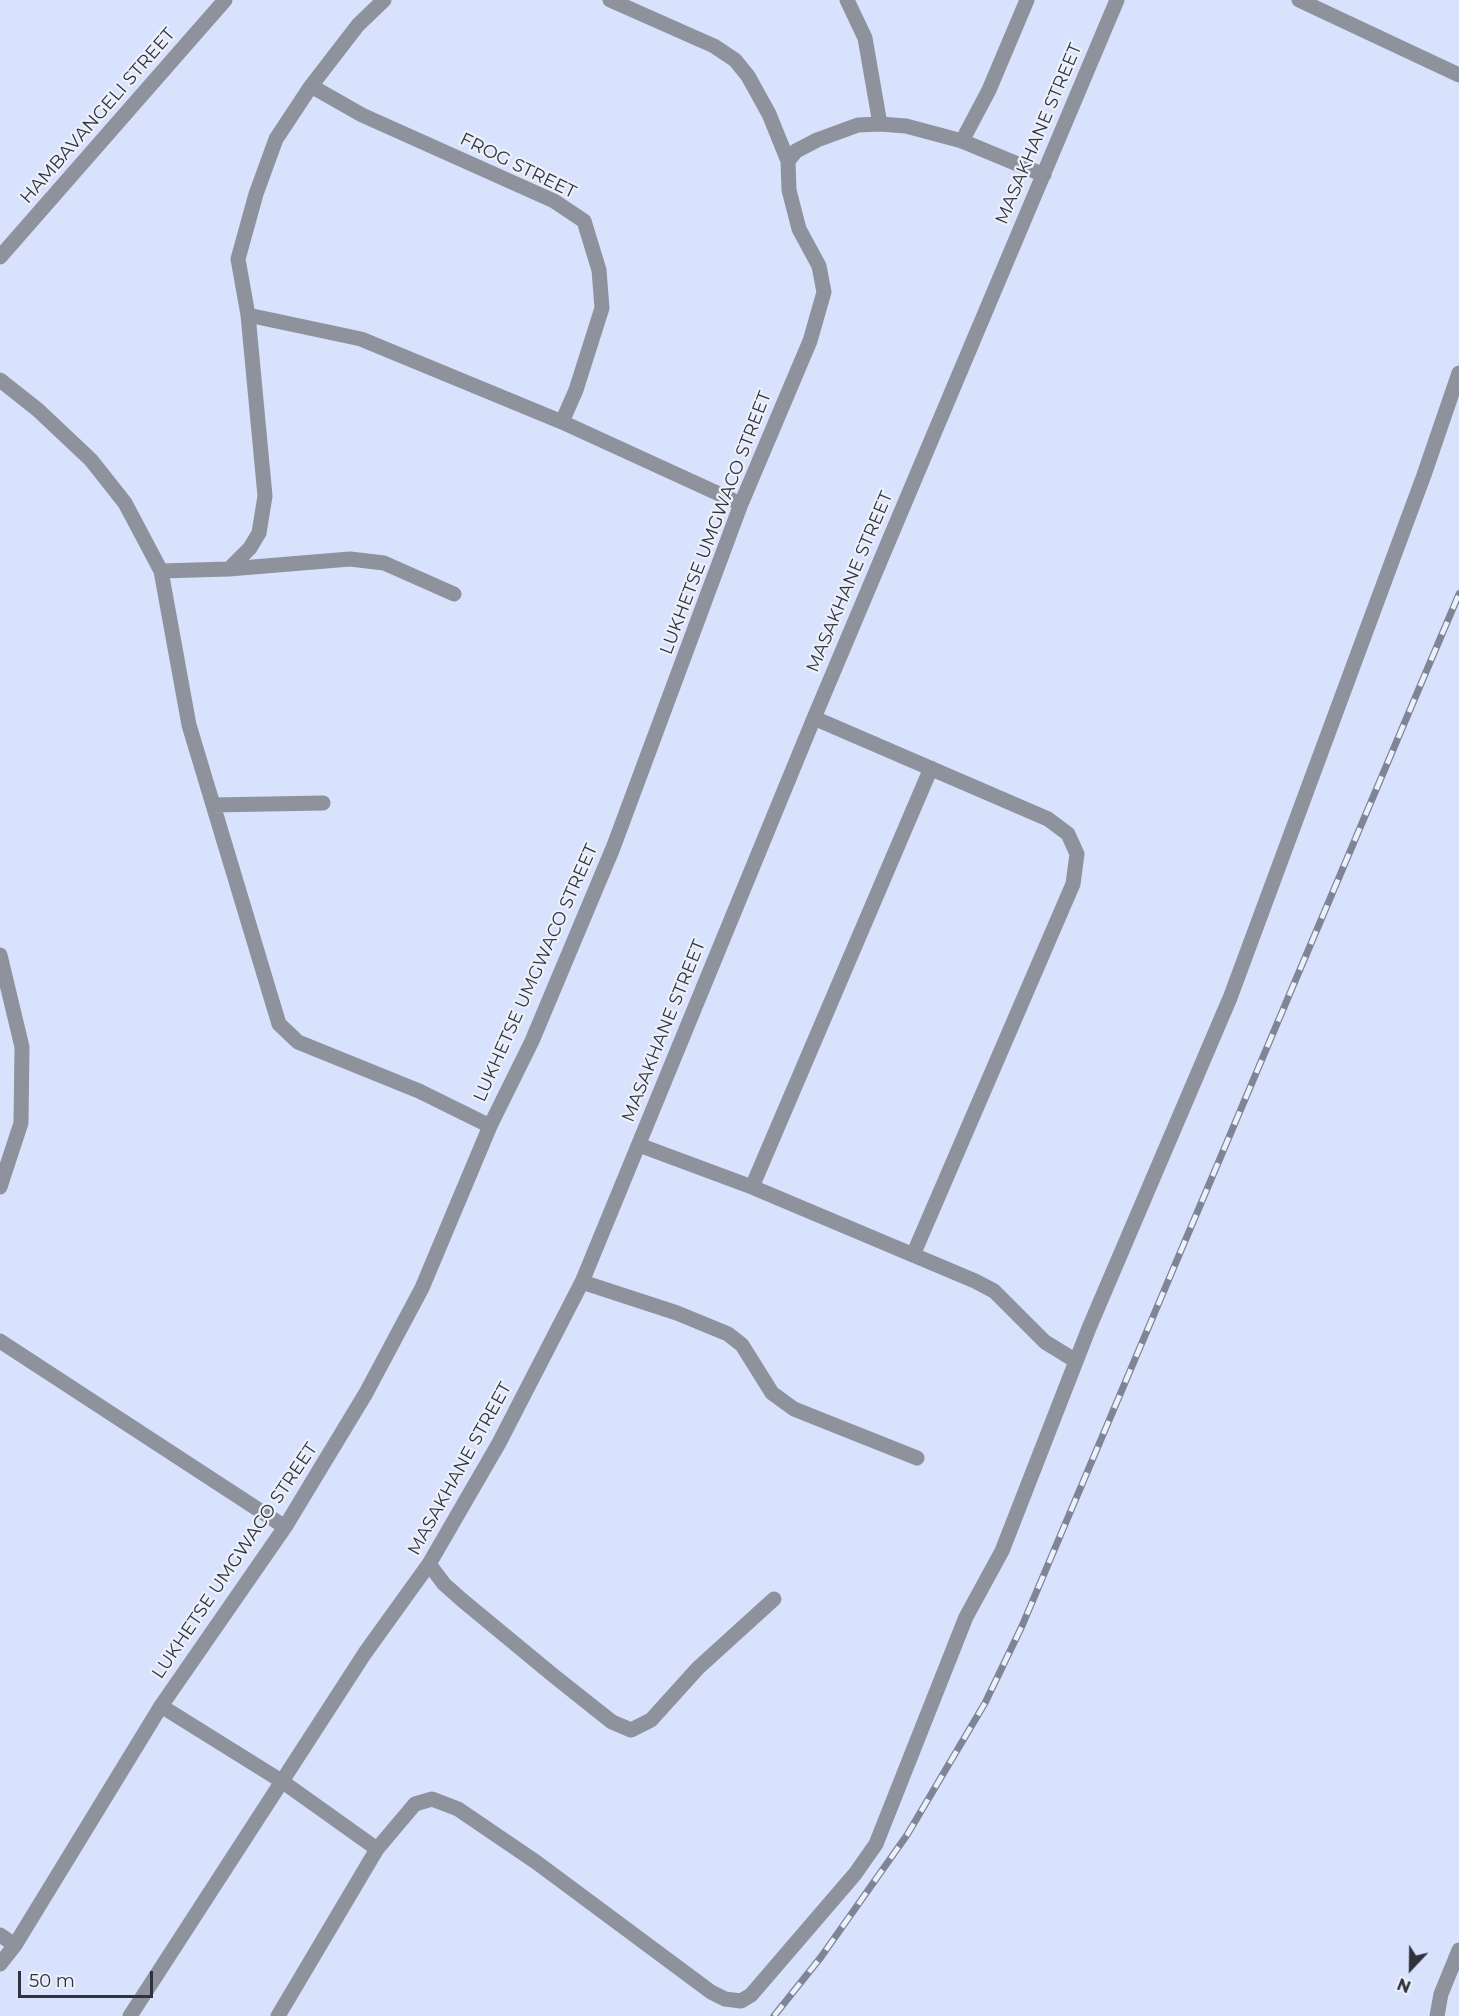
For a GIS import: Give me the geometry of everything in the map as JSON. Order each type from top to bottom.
[{"type":"street","name":"HAMBAVANGELI STREET","points":[[0,257],[225,0]]},
{"type":"street","points":[[228,569],[250,548],[259,533],[266,496],[248,315],[238,259],[253,205],[276,139],[311,86],[358,25],[384,0]]},
{"type":"street","name":"LUKHETSE UMGWACO STREET","points":[[0,1964],[15,1945],[161,1706],[285,1527],[366,1393],[422,1288],[490,1126],[532,1041],[613,848],[741,504],[810,341],[824,292],[819,266],[799,229],[789,190],[788,161],[769,114],[748,76],[735,60],[714,46],[610,0]]},
{"type":"street","points":[[847,0],[865,38],[880,124]]},
{"type":"street","points":[[962,141],[989,90],[1027,0]]},
{"type":"street","name":"MASAKHANE STREET","points":[[130,2016],[365,1653],[429,1564],[498,1443],[582,1282],[814,718],[1117,0]]},
{"type":"street","points":[[1299,0],[1459,75]]},
{"type":"street","name":"FROG STREET","points":[[311,86],[362,115],[554,201],[584,221],[599,270],[602,308],[576,390],[562,422]]},
{"type":"street","points":[[788,161],[796,151],[817,140],[858,125],[880,124],[906,126],[962,141],[1044,175]]},
{"type":"street","points":[[248,315],[361,339],[562,422],[741,504]]},
{"type":"street","points":[[278,2016],[377,1849],[415,1804],[432,1799],[458,1809],[536,1862],[711,1992],[725,1999],[741,2001],[751,1995],[818,1920],[876,1844],[966,1617],[1002,1551],[1148,1184],[1230,998],[1424,475],[1459,373]]},
{"type":"street","points":[[0,380],[38,410],[91,460],[125,503],[161,571],[189,725],[279,1024],[298,1042],[419,1091],[490,1126]]},
{"type":"street","points":[[161,571],[228,569],[350,559],[384,563],[454,594]]},
{"type":"street","points":[[814,718],[1048,819],[1068,834],[1077,854],[1072,884],[913,1255]]},
{"type":"street","points":[[752,1187],[931,768]]},
{"type":"street","points":[[213,805],[323,803]]},
{"type":"street","points":[[0,955],[5,990],[22,1047],[21,1122],[0,1187]]},
{"type":"street","points":[[639,1145],[752,1187],[994,1291],[1032,1331],[1076,1361]]},
{"type":"street","points":[[582,1282],[678,1313],[728,1334],[742,1345],[772,1393],[794,1409],[916,1458]]},
{"type":"street","points":[[0,1341],[285,1527]]},
{"type":"street","points":[[429,1564],[444,1584],[554,1676],[612,1722],[631,1730],[651,1720],[698,1668],[774,1599]]},
{"type":"street","points":[[161,1706],[283,1782],[377,1849]]},
{"type":"street","points":[[0,1935],[15,1945]]},
{"type":"street","points":[[1437,2016],[1441,1994],[1459,1950]]},
{"type":"railway","points":[[774,2016],[821,1957],[907,1835],[985,1703],[1022,1626],[1459,594]]}]
